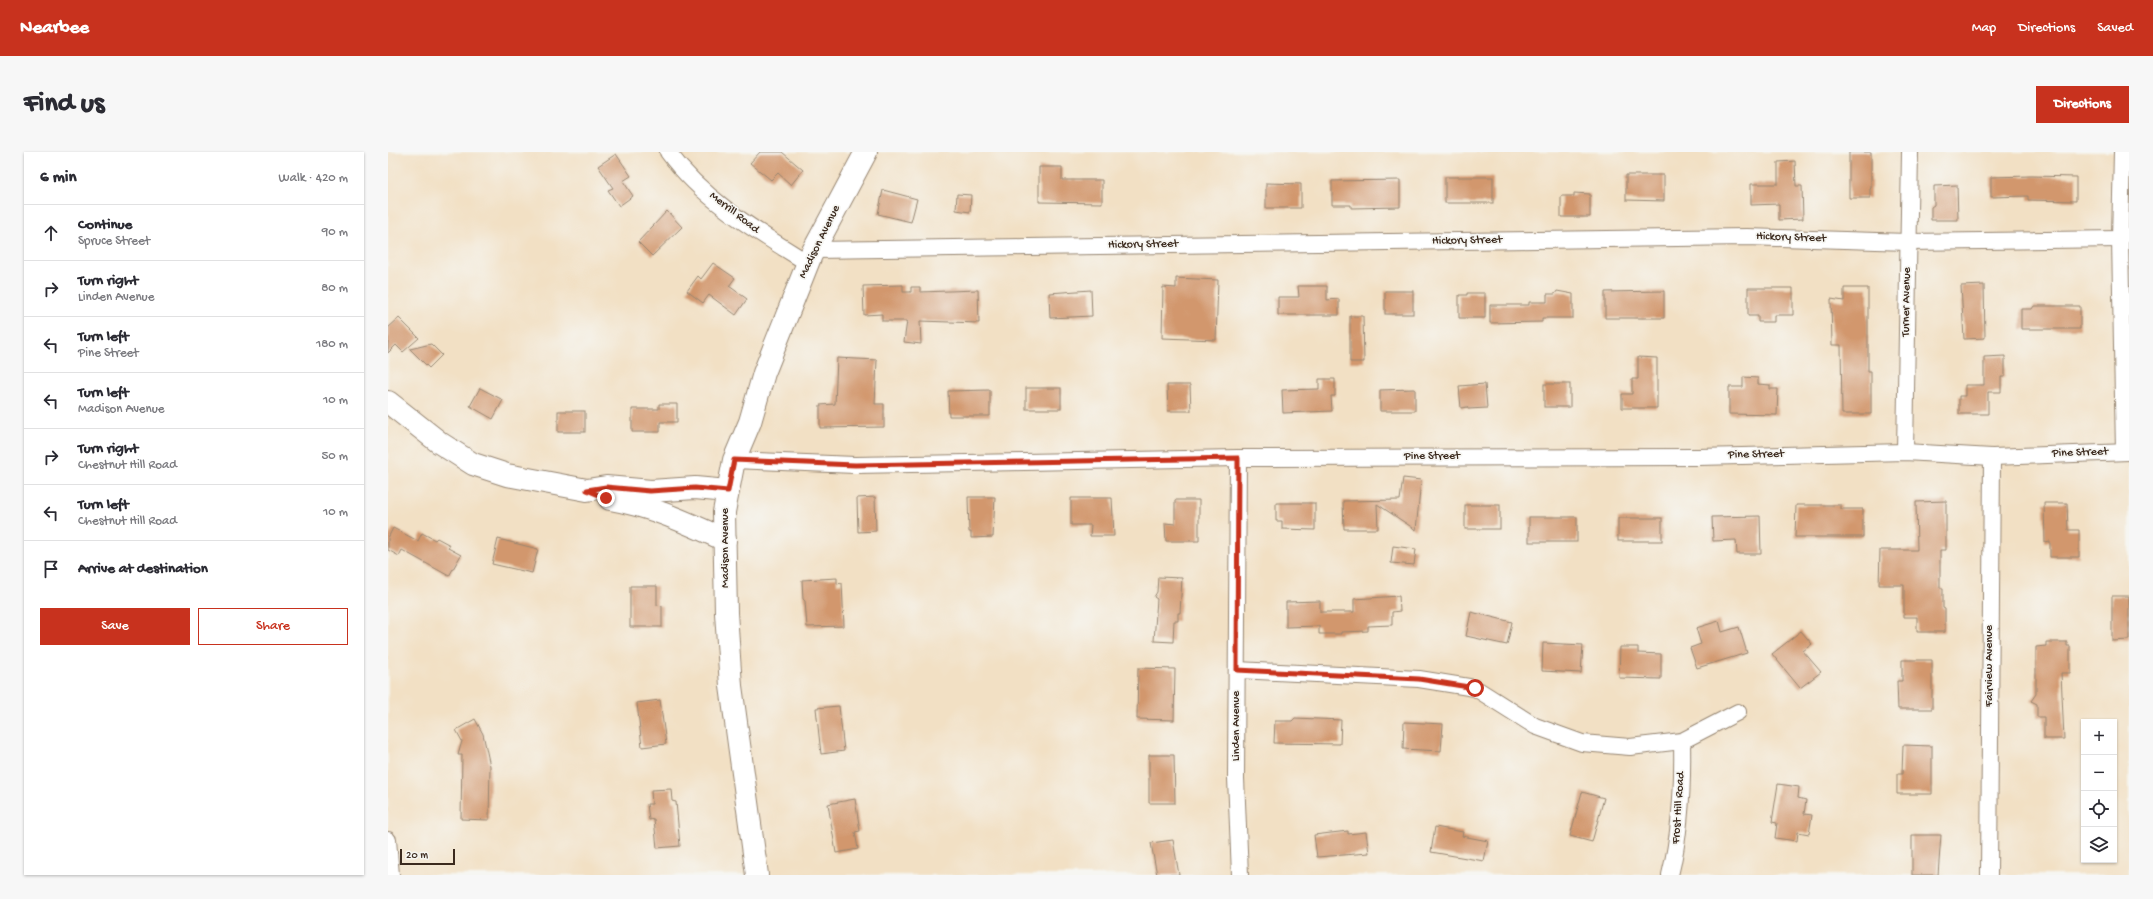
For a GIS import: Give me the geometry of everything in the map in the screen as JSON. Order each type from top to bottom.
[{"type":"street","name":"Merrill Road","points":[[668,152],[679,167],[745,224],[811,257]]},
{"type":"street","name":"Madison Avenue","points":[[757,875],[731,686],[724,512],[734,460],[750,422],[764,373],[811,257],[866,152]]},
{"type":"street","name":"Turner Avenue","points":[[1906,452],[1910,152]]},
{"type":"street","points":[[2122,152],[2120,239],[2127,452]]},
{"type":"street","name":"Hickory Street","points":[[811,257],[1747,237],[1908,242],[2120,239]]},
{"type":"street","points":[[388,402],[440,443],[473,464],[507,475],[587,490],[606,498],[628,502],[673,517],[725,540]]},
{"type":"street","name":"Pine Street","points":[[734,460],[855,465],[1238,458],[1698,457],[1906,452],[1992,457],[2127,452]]},
{"type":"street","name":"Fairview Avenue","points":[[1989,875],[1992,457]]},
{"type":"street","name":"Linden Avenue","points":[[1238,458],[1236,778],[1240,875]]},
{"type":"street","points":[[587,490],[606,487],[650,491],[695,488],[728,491]]},
{"type":"street","points":[[1237,670],[1419,679],[1475,688],[1535,726],[1582,743],[1630,747],[1682,741],[1738,712]]},
{"type":"street","name":"Frost Hill Road","points":[[1670,875],[1675,857],[1683,791],[1682,741]]},
{"type":"street","points":[[388,840],[391,875]]},
{"type":"building","points":[[760,152],[782,152],[803,170],[791,185],[778,173],[771,180],[750,163]]},
{"type":"building","points":[[1849,152],[1871,152],[1870,198],[1849,198]]},
{"type":"building","points":[[616,154],[631,176],[623,181],[633,196],[619,206],[608,190],[613,188],[598,166]]},
{"type":"building","points":[[1795,161],[1796,186],[1802,186],[1803,219],[1779,220],[1779,204],[1751,205],[1751,184],[1778,184],[1778,162]]},
{"type":"building","points":[[1039,167],[1062,167],[1062,180],[1102,180],[1102,203],[1039,202]]},
{"type":"building","points":[[1626,175],[1664,175],[1664,201],[1626,200]]},
{"type":"building","points":[[1445,177],[1493,177],[1493,203],[1445,203]]},
{"type":"building","points":[[1991,177],[2076,177],[2076,201],[2028,200],[2028,196],[1991,197]]},
{"type":"building","points":[[1400,180],[1400,207],[1351,208],[1351,205],[1332,205],[1332,181]]},
{"type":"building","points":[[1266,183],[1301,184],[1301,208],[1266,208]]},
{"type":"building","points":[[1957,185],[1958,220],[1931,220],[1931,207],[1934,205],[1934,186]]},
{"type":"building","points":[[883,190],[917,199],[911,222],[878,214]]},
{"type":"building","points":[[1574,193],[1590,194],[1590,217],[1561,217],[1561,196],[1574,196]]},
{"type":"building","points":[[957,194],[971,195],[970,212],[956,210]]},
{"type":"building","points":[[667,211],[682,227],[652,256],[638,242]]},
{"type":"building","points":[[713,263],[735,278],[729,286],[747,299],[736,315],[709,295],[703,303],[687,291],[698,276],[701,279]]},
{"type":"building","points":[[1176,278],[1218,280],[1216,340],[1162,338],[1163,287],[1176,288]]},
{"type":"building","points":[[903,285],[903,292],[911,292],[911,287],[920,287],[920,292],[978,290],[979,323],[920,321],[921,344],[904,342],[907,321],[882,321],[882,314],[864,315],[863,286]]},
{"type":"building","points":[[1984,285],[1985,338],[1964,339],[1961,286]]},
{"type":"building","points":[[1298,286],[1327,286],[1327,300],[1339,299],[1339,315],[1278,315],[1278,297],[1299,297]]},
{"type":"building","points":[[1748,288],[1793,288],[1793,315],[1774,315],[1774,322],[1758,322],[1758,316],[1748,316]]},
{"type":"building","points":[[1844,288],[1868,288],[1868,371],[1871,371],[1871,414],[1842,414],[1841,345],[1832,345],[1831,299],[1844,301]]},
{"type":"building","points":[[1091,290],[1092,316],[1050,318],[1049,293]]},
{"type":"building","points":[[1385,291],[1413,291],[1413,314],[1385,314]]},
{"type":"building","points":[[1557,291],[1573,294],[1573,318],[1542,318],[1542,322],[1490,323],[1490,305],[1529,305],[1529,302],[1547,302],[1547,294],[1555,294]]},
{"type":"building","points":[[1664,291],[1664,318],[1605,318],[1605,292]]},
{"type":"building","points":[[1467,293],[1485,293],[1485,318],[1459,318],[1459,295],[1467,295]]},
{"type":"building","points":[[2034,306],[2080,306],[2080,329],[2021,329],[2021,309],[2032,309]]},
{"type":"building","points":[[1350,316],[1363,316],[1364,362],[1350,362]]},
{"type":"building","points":[[399,318],[419,338],[403,352],[396,345],[388,353],[388,328]]},
{"type":"building","points":[[431,344],[442,355],[429,368],[410,349]]},
{"type":"building","points":[[2005,356],[2005,377],[2001,377],[2001,392],[1988,392],[1988,414],[1959,414],[1959,396],[1965,396],[1965,385],[1984,385],[1984,357]]},
{"type":"building","points":[[1638,357],[1657,358],[1657,408],[1622,408],[1622,394],[1632,394],[1632,379],[1638,379]]},
{"type":"building","points":[[837,358],[877,360],[875,404],[884,404],[884,427],[820,428],[820,405],[835,404]]},
{"type":"building","points":[[1743,377],[1758,378],[1758,384],[1770,385],[1770,389],[1778,389],[1777,415],[1729,414],[1729,387],[1743,387]]},
{"type":"building","points":[[1319,379],[1335,379],[1335,396],[1331,396],[1332,411],[1283,413],[1282,390],[1319,389]]},
{"type":"building","points":[[1485,384],[1487,408],[1461,408],[1459,386]]},
{"type":"building","points":[[1544,384],[1570,384],[1570,407],[1544,407]]},
{"type":"building","points":[[1167,385],[1190,385],[1191,411],[1168,411]]},
{"type":"building","points":[[480,388],[503,400],[493,419],[470,406]]},
{"type":"building","points":[[1026,388],[1061,388],[1061,409],[1026,409]]},
{"type":"building","points":[[1415,389],[1415,411],[1380,411],[1380,390]]},
{"type":"building","points":[[990,390],[990,416],[949,416],[948,391]]},
{"type":"building","points":[[659,404],[677,404],[677,422],[660,422],[660,432],[632,432],[632,409],[659,409]]},
{"type":"building","points":[[558,411],[585,411],[585,432],[558,432]]},
{"type":"building","points":[[1403,478],[1421,480],[1416,530],[1377,504],[1378,529],[1344,529],[1343,501],[1400,500]]},
{"type":"building","points":[[875,497],[876,531],[858,532],[857,498]]},
{"type":"building","points":[[968,497],[995,497],[993,537],[971,538],[971,532],[969,532]]},
{"type":"building","points":[[1071,498],[1112,498],[1114,536],[1090,536],[1091,525],[1071,525]]},
{"type":"building","points":[[1175,500],[1199,500],[1199,541],[1166,541],[1165,523],[1175,524]]},
{"type":"building","points":[[1946,501],[1946,550],[1940,550],[1940,588],[1943,588],[1945,632],[1917,632],[1917,617],[1904,617],[1904,585],[1879,585],[1880,550],[1917,550],[1916,502]]},
{"type":"building","points":[[1276,503],[1315,503],[1315,530],[1282,529],[1282,521],[1276,521]]},
{"type":"building","points":[[2044,503],[2067,503],[2068,530],[2079,530],[2079,557],[2050,557],[2050,541],[2045,542]]},
{"type":"building","points":[[1465,505],[1500,505],[1500,529],[1465,529]]},
{"type":"building","points":[[1796,505],[1841,505],[1841,509],[1863,509],[1863,537],[1795,537]]},
{"type":"building","points":[[1760,516],[1761,554],[1737,554],[1736,540],[1713,541],[1712,517]]},
{"type":"building","points":[[1529,517],[1577,517],[1577,542],[1529,542]]},
{"type":"building","points":[[1618,518],[1662,518],[1662,541],[1618,541]]},
{"type":"building","points":[[393,528],[418,541],[422,533],[435,540],[437,538],[450,545],[448,548],[461,555],[449,576],[402,550],[399,556],[388,550],[388,538]]},
{"type":"building","points":[[498,539],[538,549],[532,573],[492,564]]},
{"type":"building","points":[[1393,546],[1416,549],[1414,565],[1391,563]]},
{"type":"building","points":[[1158,577],[1182,578],[1180,613],[1178,613],[1178,621],[1174,621],[1173,642],[1154,641],[1157,599],[1154,597],[1157,592]]},
{"type":"building","points":[[837,578],[837,584],[842,583],[844,626],[807,627],[802,580]]},
{"type":"building","points":[[630,586],[657,586],[657,605],[662,606],[662,627],[630,627]]},
{"type":"building","points":[[1399,596],[1400,611],[1392,612],[1392,625],[1368,626],[1368,631],[1341,632],[1341,634],[1319,634],[1319,626],[1286,627],[1286,602],[1320,601],[1320,612],[1354,612],[1354,599]]},
{"type":"building","points":[[2112,596],[2129,596],[2129,640],[2112,641]]},
{"type":"building","points":[[1471,612],[1512,622],[1507,645],[1466,636]]},
{"type":"building","points":[[1719,621],[1722,632],[1739,627],[1747,653],[1697,668],[1690,648],[1701,644],[1696,628]]},
{"type":"building","points":[[1801,631],[1812,644],[1803,651],[1821,672],[1800,688],[1772,654]]},
{"type":"building","points":[[2046,642],[2067,642],[2067,646],[2070,646],[2070,673],[2061,673],[2064,739],[2044,739],[2044,717],[2037,717],[2037,704],[2031,701],[2036,694],[2036,647],[2046,646]]},
{"type":"building","points":[[1543,643],[1583,645],[1581,673],[1542,671]]},
{"type":"building","points":[[1620,647],[1638,647],[1638,653],[1661,654],[1661,679],[1619,678]]},
{"type":"building","points":[[1902,660],[1932,660],[1932,709],[1898,709],[1897,681],[1902,681]]},
{"type":"building","points":[[1138,668],[1175,669],[1174,720],[1137,719]]},
{"type":"building","points":[[660,700],[666,744],[642,747],[637,703]]},
{"type":"building","points":[[839,706],[844,751],[821,754],[816,708]]},
{"type":"building","points":[[1295,718],[1341,720],[1340,744],[1274,743],[1275,721],[1292,721]]},
{"type":"building","points":[[475,719],[483,734],[490,766],[489,820],[461,819],[462,755],[458,755],[462,741],[456,730]]},
{"type":"building","points":[[1404,722],[1443,724],[1441,751],[1403,749]]},
{"type":"building","points":[[1903,745],[1932,746],[1932,794],[1897,794],[1897,774],[1902,774]]},
{"type":"building","points":[[1149,755],[1174,755],[1175,803],[1149,803]]},
{"type":"building","points":[[1778,784],[1799,787],[1798,798],[1806,800],[1804,814],[1812,815],[1809,834],[1798,832],[1797,841],[1775,838],[1777,823],[1772,822]]},
{"type":"building","points":[[671,789],[672,801],[676,802],[680,846],[657,848],[654,819],[649,820],[647,804],[652,804],[651,790]]},
{"type":"building","points":[[1582,792],[1604,798],[1592,842],[1570,836]]},
{"type":"building","points":[[855,799],[860,831],[855,832],[858,849],[836,853],[828,804]]},
{"type":"building","points":[[1435,827],[1463,832],[1462,836],[1488,841],[1484,861],[1431,852]]},
{"type":"building","points":[[1348,831],[1348,834],[1366,832],[1369,853],[1317,857],[1314,835]]},
{"type":"building","points":[[1912,835],[1941,835],[1938,875],[1912,875]]},
{"type":"building","points":[[1173,840],[1179,875],[1157,875],[1151,843]]},
{"type":"route","points":[[606,498],[587,490],[606,487],[650,491],[708,488],[728,491],[734,460],[855,465],[1238,458],[1237,670],[1419,679],[1475,688]]}]
